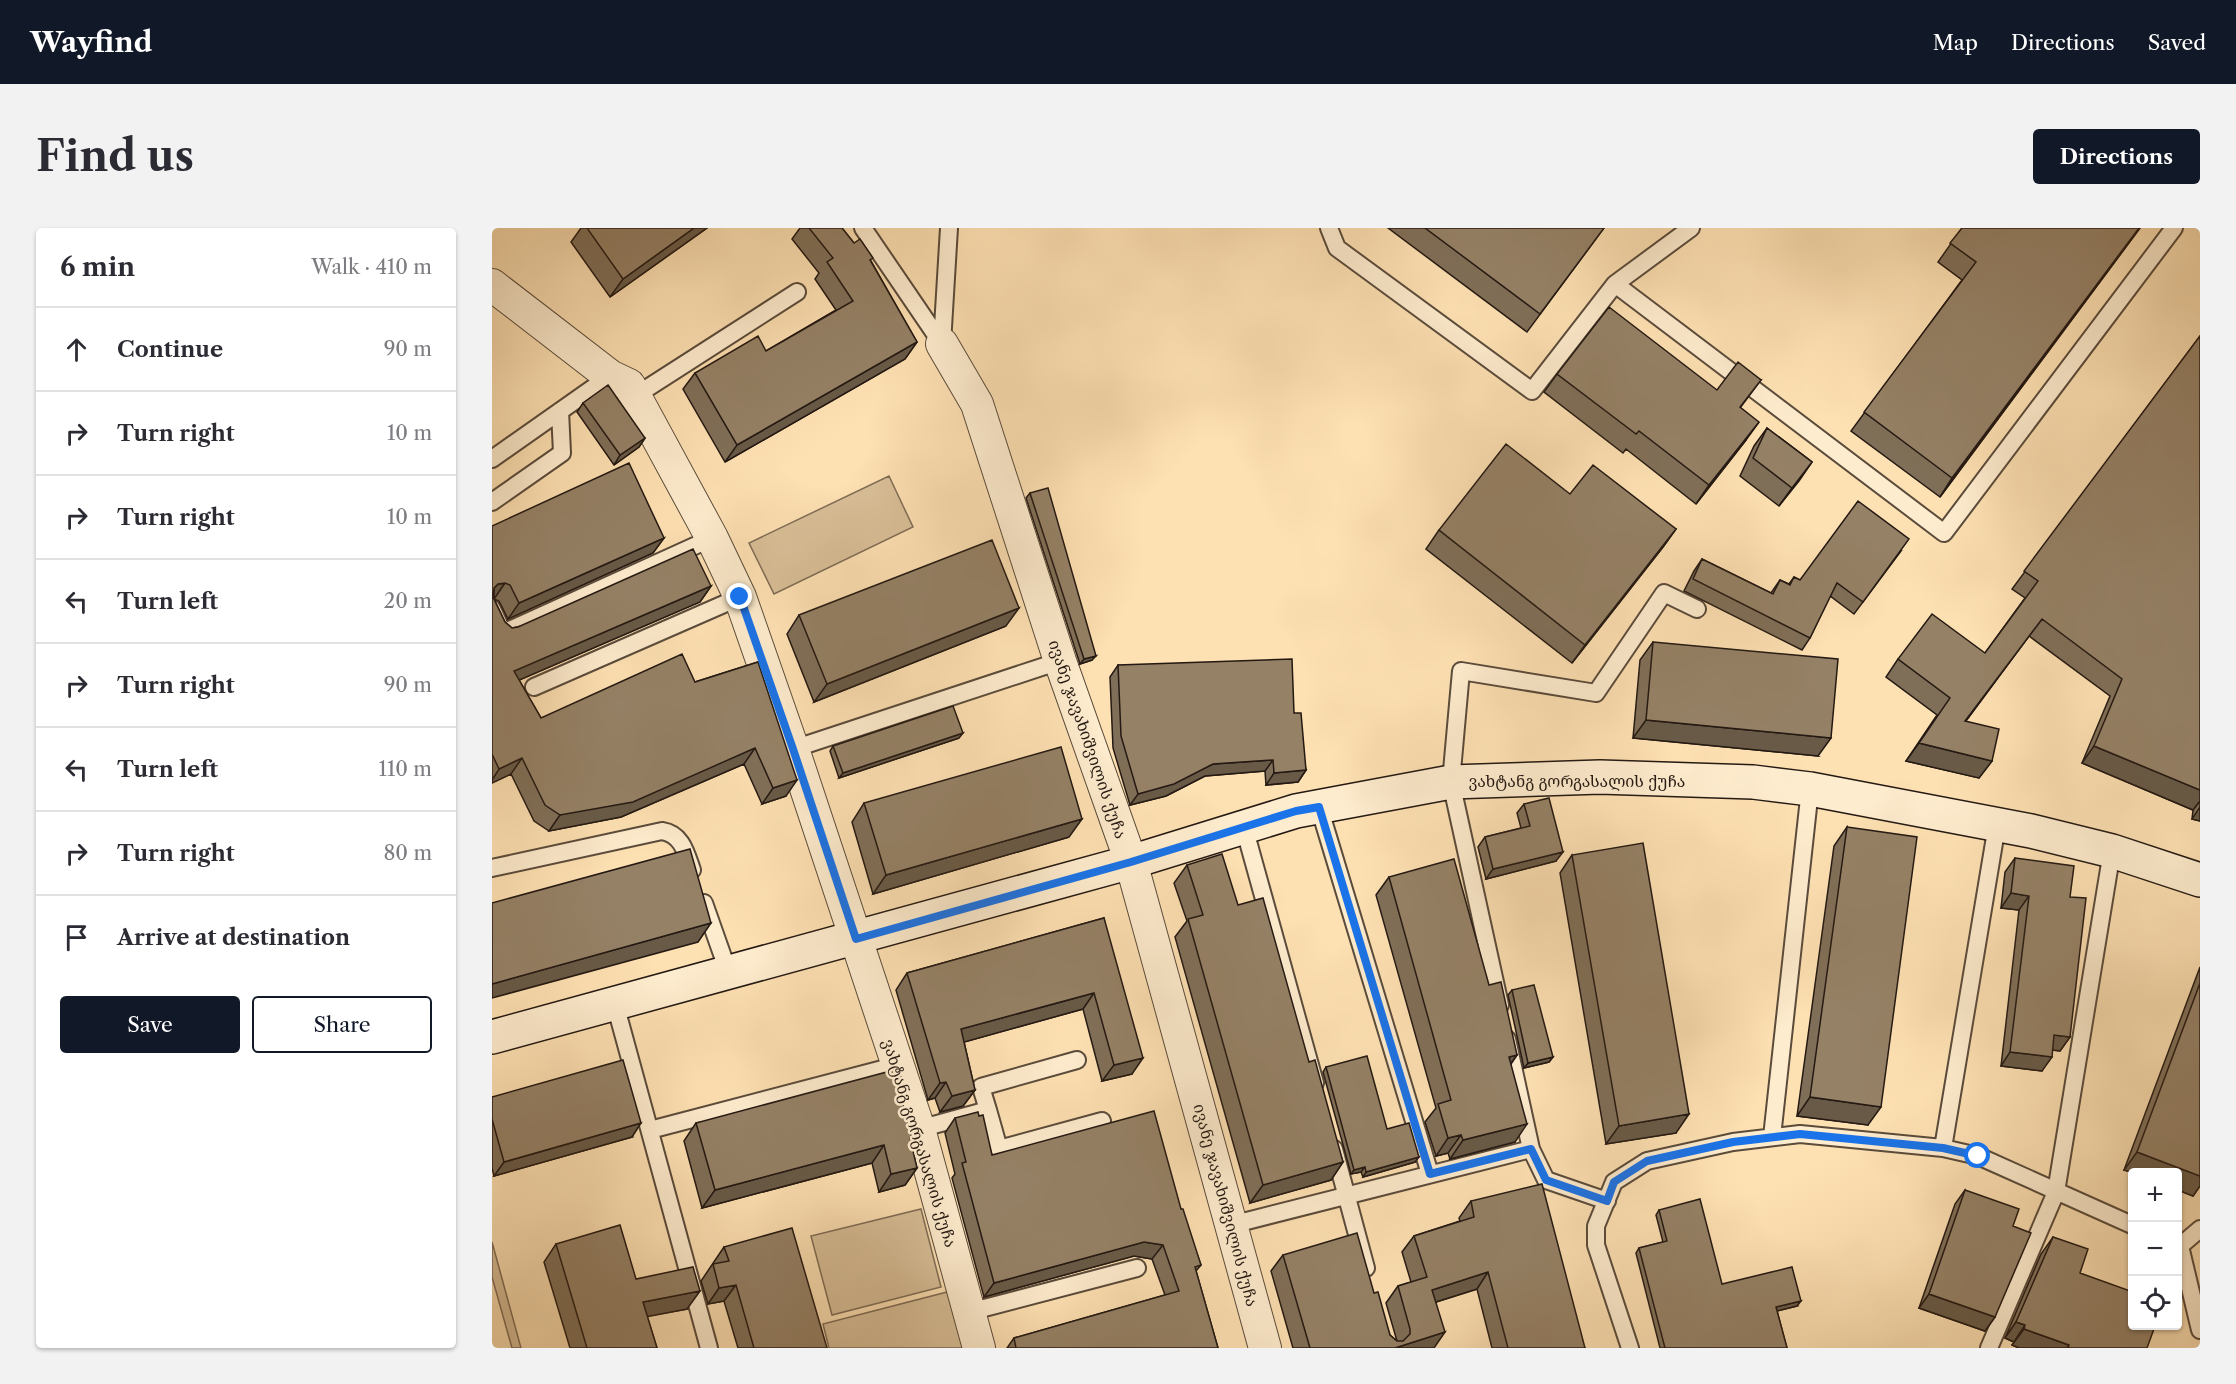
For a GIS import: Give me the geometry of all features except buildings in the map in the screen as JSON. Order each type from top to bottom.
[{"type":"street","name":"ვახტანგ გორგასალის ქუჩა","points":[[492,285],[610,376],[629,385],[712,538],[740,597],[919,1129],[979,1348]]},
{"type":"street","name":"ივანე ჯავახიშვილის ქუჩა","points":[[942,344],[977,404],[1060,661],[1131,862],[1265,1348]]},
{"type":"street","name":"ვახტანგ გორგასალის ქუჩა","points":[[492,1037],[729,974],[1131,862],[1296,811],[1451,782],[1600,777],[1753,782],[1810,789],[1996,825],[2112,851],[2200,880]]},
{"type":"lane","name":"ივანე ჯავახიშვილის ქუჩა","points":[[862,228],[942,344]]},
{"type":"lane","points":[[942,344],[949,228]]},
{"type":"lane","points":[[1329,228],[1337,248],[1532,391],[1615,284],[1687,229]]},
{"type":"lane","points":[[1615,284],[1944,533],[2174,228]]},
{"type":"lane","points":[[635,396],[797,292]]},
{"type":"lane","points":[[492,459],[610,376]]},
{"type":"lane","points":[[492,501],[562,453],[560,411]]},
{"type":"lane","points":[[492,609],[503,633],[712,538]]},
{"type":"lane","points":[[1607,1201],[1546,1180],[1531,1149],[1451,782],[1461,671],[1596,693],[1664,593],[1697,609]]},
{"type":"lane","points":[[534,687],[740,597]]},
{"type":"lane","points":[[793,749],[1060,661]]},
{"type":"lane","points":[[1772,1137],[1810,789]]},
{"type":"lane","points":[[1319,807],[1430,1174]]},
{"type":"lane","points":[[1943,1148],[1996,825]]},
{"type":"lane","points":[[1244,827],[1321,1104]]},
{"type":"lane","points":[[494,863],[662,831],[672,832],[683,844],[729,974]]},
{"type":"lane","points":[[1989,1348],[2056,1192],[2112,851]]},
{"type":"lane","points":[[615,1004],[710,1348]]},
{"type":"lane","points":[[1077,1060],[981,1086],[999,1149],[1102,1121]]},
{"type":"lane","points":[[650,1130],[898,1065]]},
{"type":"lane","points":[[919,1129],[988,1110]]},
{"type":"lane","points":[[1630,1348],[1596,1245],[1596,1226],[1614,1182],[1647,1161],[1733,1142],[1800,1134],[1943,1148],[1978,1156],[2128,1223]]},
{"type":"lane","points":[[1331,1138],[1370,1283]]},
{"type":"lane","points":[[1232,1225],[1531,1149]]},
{"type":"lane","points":[[2182,1243],[2200,1229]]},
{"type":"lane","points":[[2182,1257],[2200,1330]]},
{"type":"lane","points":[[969,1312],[1137,1268]]},
{"type":"shaded area","points":[[889,476],[913,527],[774,594],[749,543]]},
{"type":"shaded area","points":[[921,1209],[941,1287],[832,1315],[811,1236]]},
{"type":"shaded area","points":[[492,1242],[521,1348],[512,1348],[492,1277]]},
{"type":"shaded area","points":[[951,1291],[966,1348],[829,1348],[823,1324]]},
{"type":"route","points":[[740,597],[856,939],[1131,862],[1296,811],[1319,807],[1430,1174],[1531,1149],[1546,1180],[1607,1201],[1614,1182],[1647,1161],[1733,1142],[1800,1134],[1943,1148],[1978,1156]]}]
